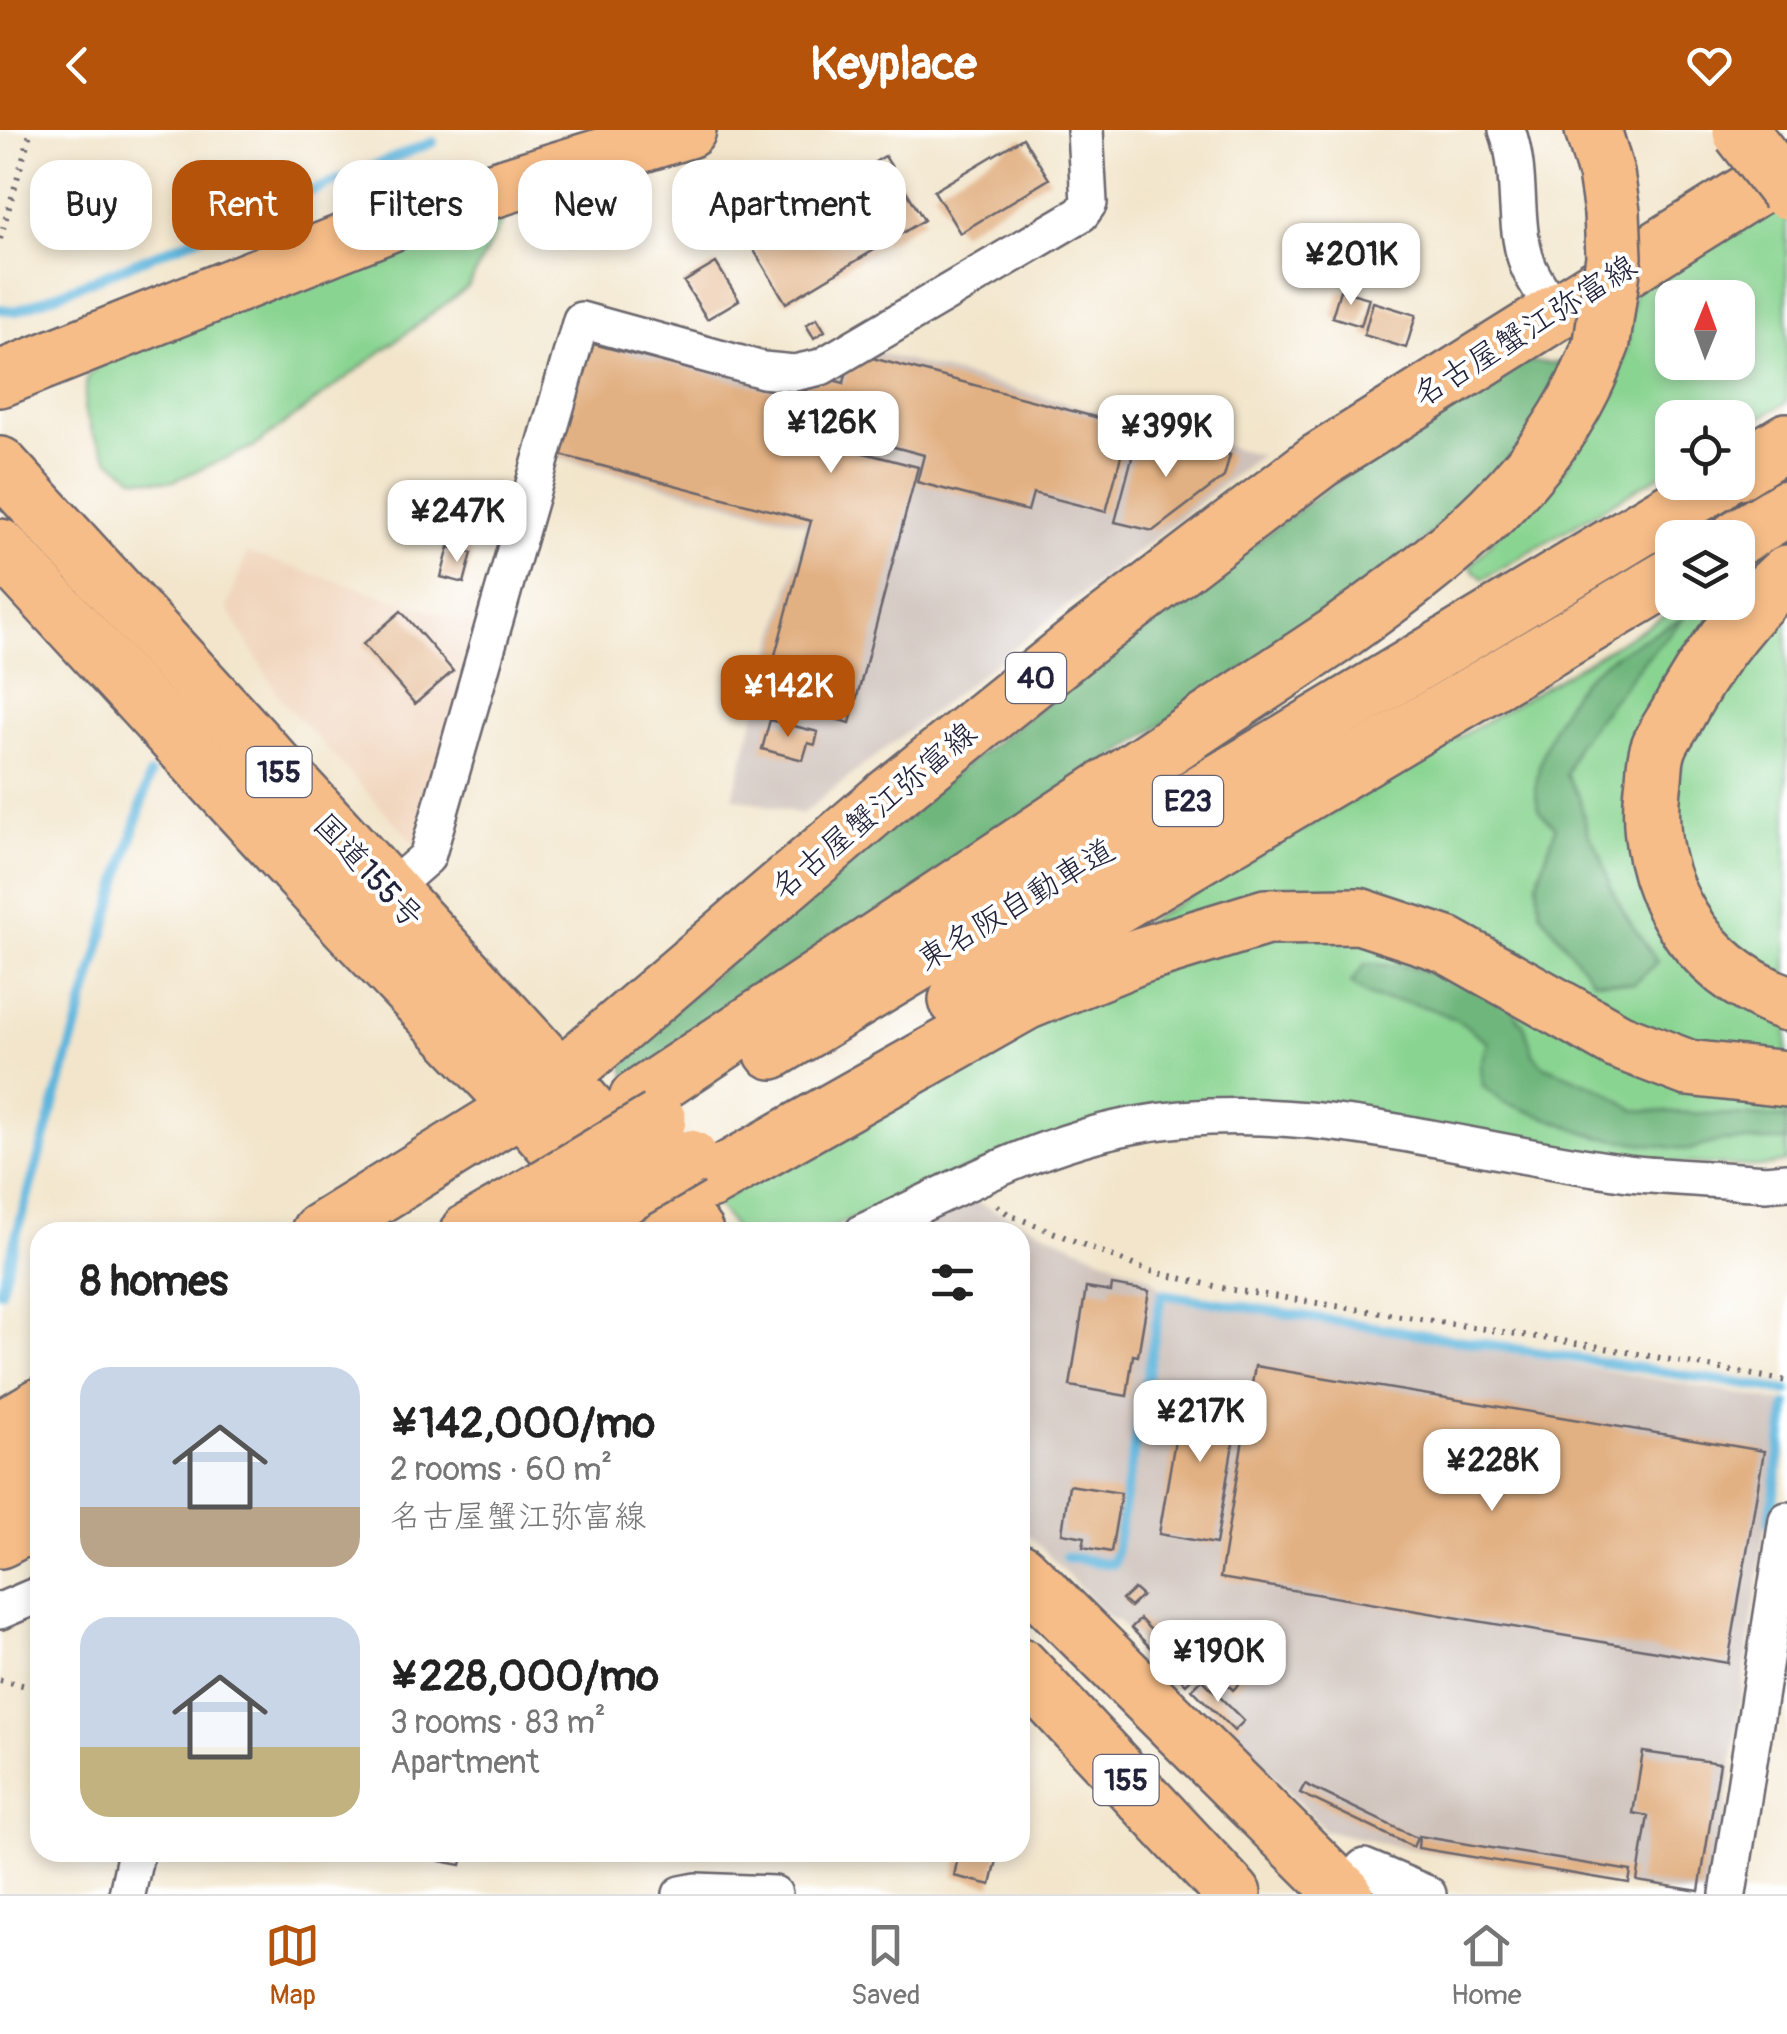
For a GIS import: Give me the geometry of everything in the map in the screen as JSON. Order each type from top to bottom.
[{"type":"main road","points":[[498,167],[565,130]]},
{"type":"main road","points":[[498,187],[688,130]]},
{"type":"main road","points":[[629,1222],[678,1158],[1334,637],[1418,576],[1508,496],[1566,420],[1590,378],[1602,342],[1614,257],[1606,173],[1593,130]]},
{"type":"main road","points":[[1740,131],[1787,190]]},
{"type":"main road","name":"名古屋蟹江弥富線","points":[[335,1222],[540,1092],[868,813],[1081,642],[1319,461],[1787,168]]},
{"type":"main road","points":[[0,379],[333,245]]},
{"type":"main road","points":[[1755,461],[1787,441]]},
{"type":"main road","name":"国道155号","points":[[0,465],[388,892],[540,1092],[624,1222]]},
{"type":"main road","name":"東名阪自動車道","points":[[678,1158],[1690,500]]},
{"type":"main road","points":[[1755,528],[1787,508]]},
{"type":"main road","name":"国道155号","points":[[0,548],[348,925],[540,1092],[678,1158]]},
{"type":"main road","points":[[1787,572],[1749,607],[1693,684],[1658,750],[1650,811],[1658,870],[1682,920],[1705,953],[1762,994],[1787,1003]]},
{"type":"main road","name":"東名阪自動車道","points":[[508,1222],[552,1211],[678,1158],[1655,586]]},
{"type":"main road","points":[[678,1158],[1026,1002],[1139,956],[1266,917],[1359,916],[1447,945],[1618,1041],[1688,1068],[1787,1079]]},
{"type":"main road","points":[[552,1211],[610,1121],[678,1158]]},
{"type":"main road","points":[[0,1486],[19,1426]]},
{"type":"main road","points":[[0,1540],[30,1525]]},
{"type":"main road","name":"155","points":[[1030,1581],[1344,1892]]},
{"type":"main road","name":"155","points":[[1030,1678],[1233,1894]]},
{"type":"street","points":[[388,892],[427,857],[581,320],[763,370],[794,373],[821,368],[1081,214],[1089,203],[1085,130]]},
{"type":"street","points":[[1507,130],[1517,156],[1518,204],[1527,264],[1555,312]]},
{"type":"street","points":[[884,1222],[1016,1158],[1130,1126],[1208,1118],[1298,1120],[1404,1131],[1628,1172],[1764,1183],[1787,1180]]},
{"type":"street","points":[[1728,1894],[1787,1520]]},
{"type":"street","points":[[0,1612],[30,1598]]},
{"type":"street","points":[[127,1894],[134,1862]]},
{"type":"street","points":[[1344,1892],[1364,1867],[1428,1894]]},
{"type":"street","points":[[681,1894],[774,1894]]},
{"type":"path","points":[[0,239],[31,130]]},
{"type":"path","points":[[969,1182],[1008,1214],[1028,1222]]},
{"type":"path","points":[[1030,1223],[1146,1270],[1227,1289],[1535,1336],[1787,1382]]},
{"type":"path","points":[[0,1680],[30,1687]]},
{"type":"shaded area","points":[[580,330],[760,378],[863,349],[1260,455],[802,814],[733,797],[806,524],[547,455]]},
{"type":"shaded area","points":[[247,553],[485,628],[422,852],[281,699],[227,608]]},
{"type":"shaded area","points":[[969,1199],[1022,1222],[920,1222]]},
{"type":"shaded area","points":[[1030,1225],[1151,1278],[1165,1291],[1783,1402],[1714,1894],[1680,1894],[1398,1847],[1324,1830],[1238,1738],[1117,1620],[1110,1619],[1030,1536]]},
{"type":"green space","points":[[1787,195],[1787,402],[1755,420],[1755,400],[1655,400],[1655,478],[1483,579],[1470,567],[1511,519],[1565,468],[1604,411],[1627,346],[1634,291]]},
{"type":"green space","points":[[385,250],[487,250],[468,287],[255,446],[171,482],[135,478],[110,460],[93,434],[84,409],[87,377],[106,358]]},
{"type":"green space","points":[[1520,361],[1575,364],[1531,438],[1397,566],[628,1086],[624,1066],[636,1043],[896,818],[1333,484]]},
{"type":"green space","points":[[1787,553],[1787,1162],[1762,1167],[1635,1161],[1300,1105],[967,1169],[845,1222],[730,1222],[716,1204],[1111,943],[1657,620],[1755,620],[1755,562],[1767,555]]},
{"type":"green space","points":[[1682,620],[1642,663],[1576,746],[1566,775],[1579,797],[1588,833],[1601,855],[1611,887],[1658,962],[1634,984],[1593,980],[1540,912],[1537,882],[1556,827],[1541,813],[1536,796],[1549,737],[1581,683],[1625,649]]},
{"type":"green space","points":[[1365,964],[1405,966],[1455,980],[1508,1005],[1524,1025],[1533,1053],[1543,1065],[1604,1090],[1635,1110],[1787,1118],[1787,1141],[1720,1141],[1689,1150],[1598,1137],[1503,1102],[1483,1086],[1481,1066],[1488,1043],[1442,1013],[1360,990],[1351,983]]},
{"type":"building","points":[[1023,138],[1049,179],[960,233],[934,191]]},
{"type":"building","points":[[906,190],[924,220],[906,231]]},
{"type":"building","points":[[754,250],[874,250],[786,303]]},
{"type":"building","points":[[716,263],[739,300],[707,319],[684,282]]},
{"type":"building","points":[[1340,290],[1369,298],[1361,326],[1332,317]]},
{"type":"building","points":[[1373,302],[1416,315],[1406,348],[1364,335]]},
{"type":"building","points":[[817,318],[825,331],[814,338],[806,325]]},
{"type":"building","points":[[578,340],[804,399],[807,385],[820,377],[844,383],[849,362],[857,354],[1129,426],[1106,512],[1033,493],[1028,511],[917,482],[924,455],[842,433],[848,410],[836,406],[826,443],[918,467],[850,723],[763,700],[811,521],[549,452]]},
{"type":"building","points":[[1139,431],[1230,455],[1224,477],[1153,531],[1115,522]]},
{"type":"building","points":[[449,547],[472,553],[464,583],[441,577]]},
{"type":"building","points":[[401,611],[453,671],[415,704],[363,644]]},
{"type":"building","points":[[770,720],[818,732],[815,745],[808,743],[803,760],[762,749]]},
{"type":"building","points":[[1112,1285],[1149,1291],[1127,1396],[1070,1386],[1086,1288],[1111,1292]]},
{"type":"building","points":[[1255,1366],[1764,1451],[1728,1663],[1220,1578]]},
{"type":"building","points":[[1184,1387],[1241,1396],[1216,1544],[1159,1534]]},
{"type":"building","points":[[1069,1485],[1121,1493],[1111,1552],[1083,1547],[1085,1537],[1062,1533]]},
{"type":"building","points":[[1134,1589],[1142,1596],[1130,1607],[1122,1600]]},
{"type":"building","points":[[1140,1619],[1195,1675],[1186,1684],[1131,1628]]},
{"type":"building","points":[[1224,1644],[1251,1672],[1233,1690],[1205,1662]]},
{"type":"building","points":[[1202,1679],[1244,1721],[1234,1731],[1192,1689]]},
{"type":"building","points":[[1643,1752],[1720,1763],[1699,1891],[1637,1881],[1648,1816],[1633,1813]]},
{"type":"building","points":[[1305,1784],[1417,1838],[1413,1847],[1300,1793]]},
{"type":"building","points":[[1419,1836],[1631,1871],[1629,1883],[1418,1848]]},
{"type":"building","points":[[957,1862],[997,1862],[991,1885],[954,1876]]},
{"type":"waterway","points":[[0,309],[16,311],[433,142]]},
{"type":"waterway","points":[[0,1291],[150,775]]},
{"type":"waterway","points":[[1066,1557],[1113,1564],[1162,1294],[1787,1391]]},
{"type":"waterway","points":[[1770,1523],[1787,1405]]}]
